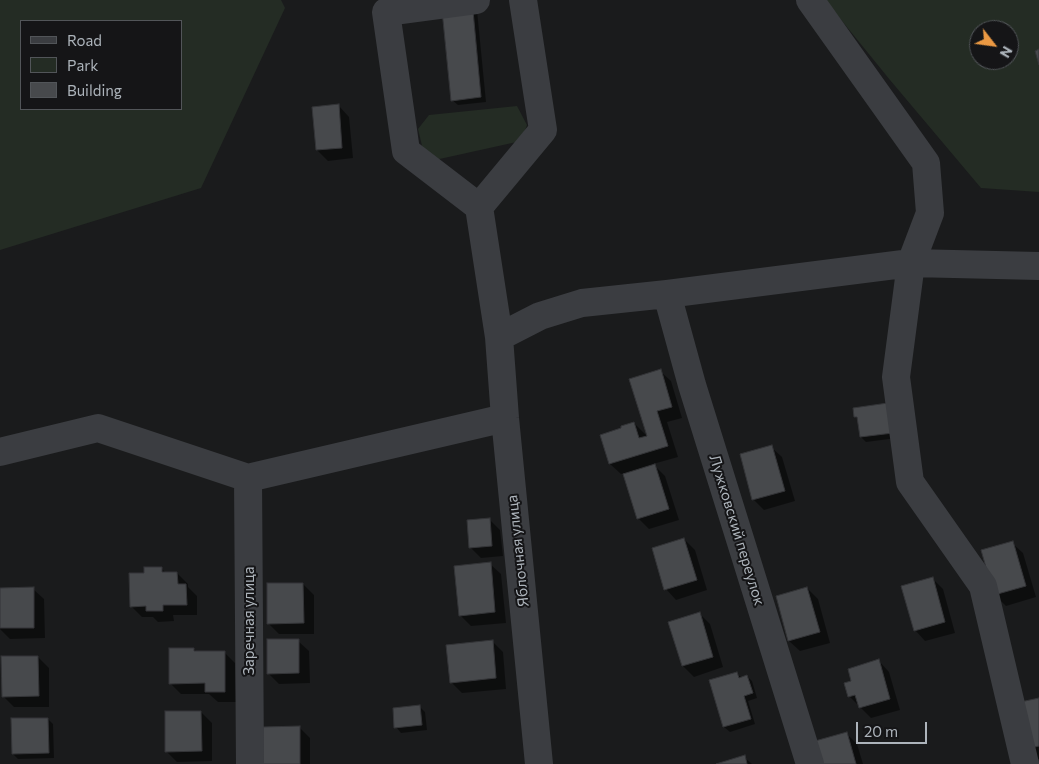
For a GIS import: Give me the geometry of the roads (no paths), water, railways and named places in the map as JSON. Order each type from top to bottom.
[{"type":"street","points":[[476,0],[386,12],[406,151],[479,207],[543,130],[523,0]]},
{"type":"street","points":[[810,0],[926,163],[930,213],[911,264],[896,376],[910,482],[983,586],[1025,764]]},
{"type":"street","name":"Яблочная улица","points":[[479,207],[499,337],[505,418],[539,764]]},
{"type":"street","points":[[499,337],[540,316],[582,303],[911,264],[1039,266]]},
{"type":"street","name":"Лужковский переулок","points":[[668,294],[692,385],[810,764]]},
{"type":"street","points":[[0,452],[98,428],[248,478],[505,418]]},
{"type":"street","name":"Заречная улица","points":[[248,478],[250,764]]}]
